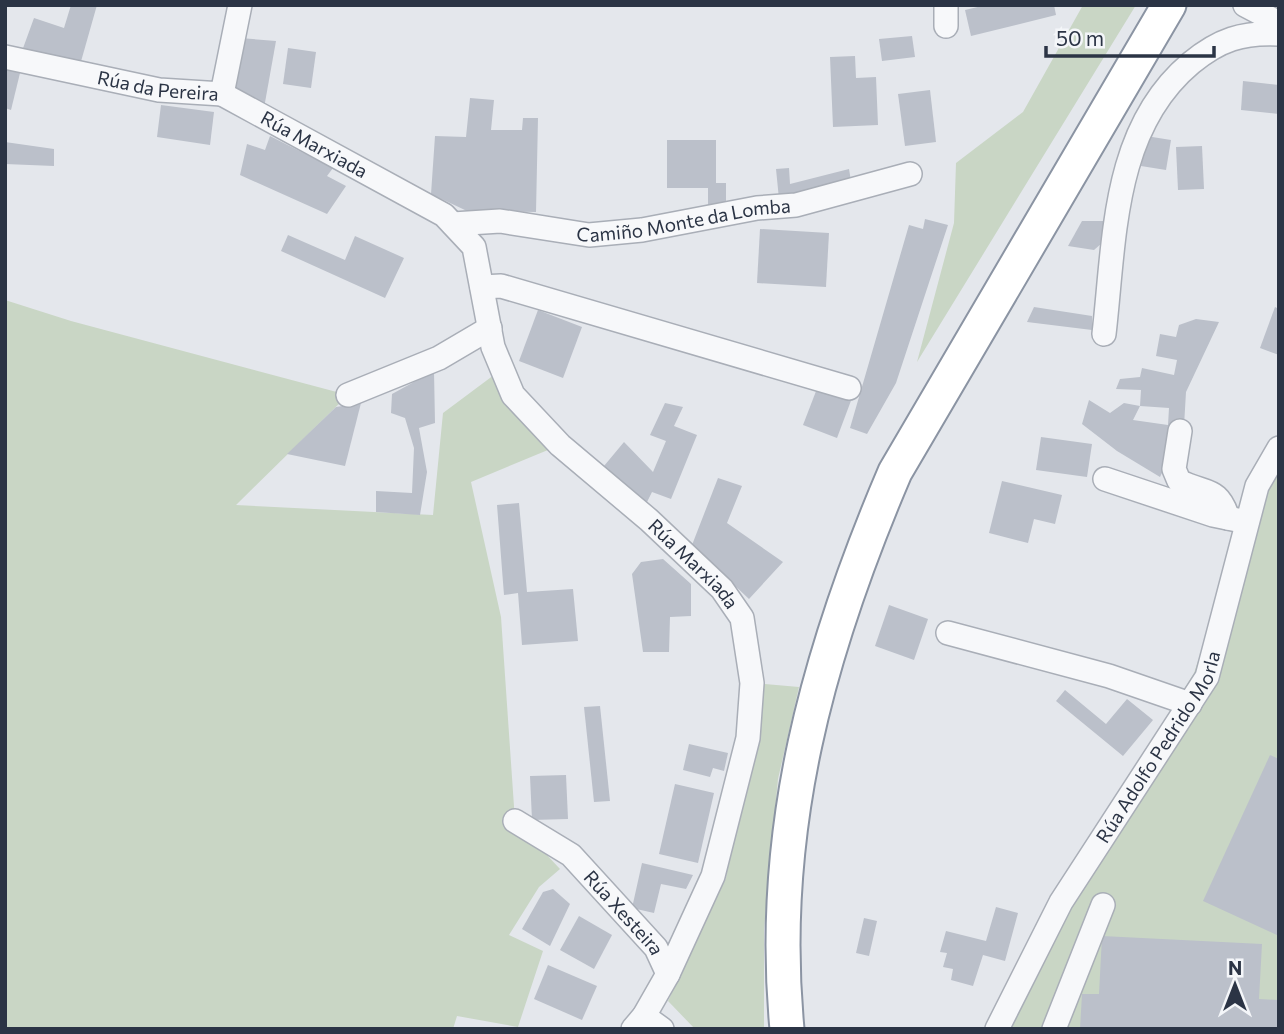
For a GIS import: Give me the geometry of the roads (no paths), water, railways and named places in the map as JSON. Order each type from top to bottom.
[{"type":"highway","points":[[787,1029],[782,975],[789,820],[817,690],[861,551],[895,472],[1169,5]]},
{"type":"street","name":"Rúa da Pereira","points":[[5,57],[159,90],[222,94],[240,5]]},
{"type":"street","points":[[1245,5],[1279,23]]},
{"type":"street","points":[[1104,334],[1118,198],[1134,139],[1168,82],[1214,44],[1257,33],[1279,34]]},
{"type":"street","name":"Rúa Marxiada","points":[[222,94],[444,215],[474,247],[493,347],[513,396],[560,445],[649,520],[722,589],[742,618],[752,683],[748,738],[713,876],[668,974]]},
{"type":"street","name":"Camiño Monte da Lomba","points":[[453,225],[500,221],[589,235],[642,230],[757,208],[796,205],[910,174]]},
{"type":"street","points":[[482,287],[500,286],[849,388]]},
{"type":"street","points":[[348,395],[439,358],[490,328]]},
{"type":"street","points":[[1180,431],[1174,469],[1179,481],[1199,492],[1217,495],[1238,520]]},
{"type":"street","name":"Rúa Adolfo Pedrido Morla","points":[[997,1029],[1061,902],[1207,677],[1238,520],[1279,448]]},
{"type":"street","points":[[1105,479],[1238,520]]},
{"type":"street","points":[[948,633],[1109,676],[1190,704]]},
{"type":"street","name":"Rúa Xesteira","points":[[515,821],[571,855],[656,948],[668,974],[646,1024]]},
{"type":"street","points":[[1054,1029],[1103,905]]}]
